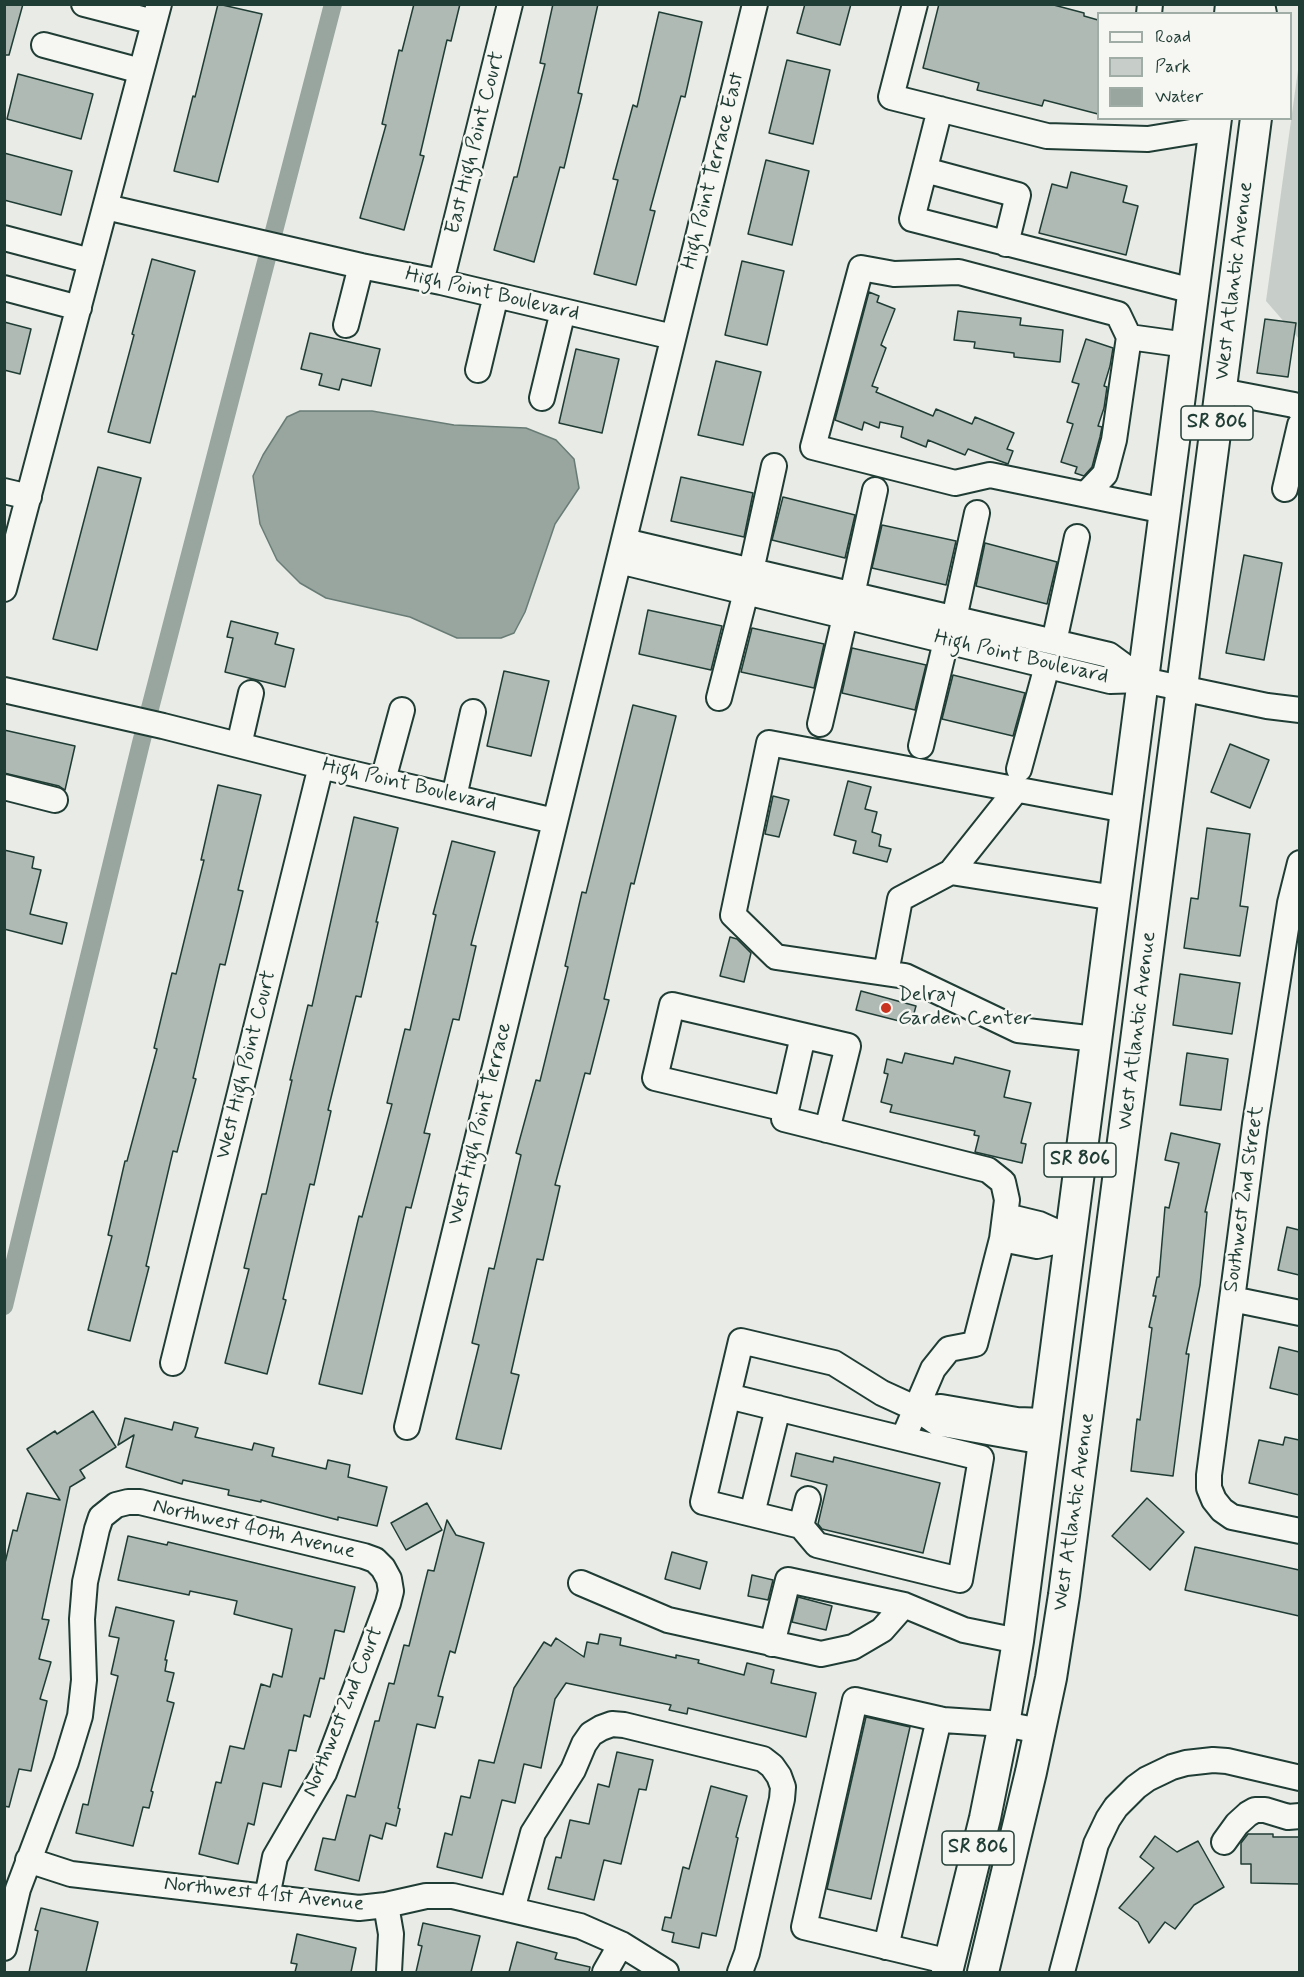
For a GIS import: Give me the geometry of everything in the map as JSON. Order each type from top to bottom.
[{"type":"main road","name":"West Atlantic Avenue","points":[[983,1972],[1040,1731],[1064,1595],[1256,120]]},
{"type":"main road","name":"West Atlantic Avenue","points":[[949,1967],[985,1818],[1018,1641],[1215,123]]},
{"type":"main road","points":[[1070,1238],[1110,1244]]},
{"type":"street","points":[[4,589],[10,544],[29,497],[156,13],[84,4]]},
{"type":"street","name":"East High Point Court","points":[[441,282],[510,4]]},
{"type":"street","name":"High Point Terrace East","points":[[673,338],[754,4]]},
{"type":"street","points":[[915,4],[891,97],[1047,136],[1137,129],[1165,137],[1215,123]]},
{"type":"street","points":[[44,45],[141,71]]},
{"type":"street","points":[[940,109],[912,219],[1193,291]]},
{"type":"street","points":[[925,170],[1018,195],[1006,244]]},
{"type":"street","name":"High Point Boulevard","points":[[106,207],[361,266],[441,282],[673,338]]},
{"type":"street","points":[[4,238],[91,261]]},
{"type":"street","points":[[346,325],[361,266]]},
{"type":"street","points":[[1086,494],[1105,474],[1114,440],[1129,337],[1118,314],[959,272],[894,274],[861,268],[813,447],[955,483],[990,475],[1165,511]]},
{"type":"street","points":[[4,288],[79,308]]},
{"type":"street","points":[[478,370],[496,296]]},
{"type":"street","points":[[542,398],[563,311]]},
{"type":"street","points":[[1129,337],[1187,345]]},
{"type":"street","points":[[554,820],[673,338]]},
{"type":"street","points":[[1221,391],[1294,405],[1299,409]]},
{"type":"street","points":[[1285,489],[1299,425]]},
{"type":"street","points":[[719,698],[749,582],[774,465]]},
{"type":"street","points":[[820,724],[875,490]]},
{"type":"street","points":[[4,491],[29,497]]},
{"type":"street","points":[[921,746],[977,513]]},
{"type":"street","points":[[1054,642],[1077,537]]},
{"type":"street","name":"High Point Boulevard","points":[[621,551],[950,630],[1054,642],[1109,655],[1143,680]]},
{"type":"street","name":"High Point Boulevard","points":[[950,630],[1047,666],[1110,681],[1143,680]]},
{"type":"street","points":[[886,973],[900,899],[951,872],[1018,779],[1047,666]]},
{"type":"street","points":[[1143,680],[1267,706],[1299,710]]},
{"type":"street","name":"High Point Boulevard","points":[[4,690],[554,820]]},
{"type":"street","points":[[239,745],[251,693]]},
{"type":"street","points":[[383,780],[402,710]]},
{"type":"street","points":[[454,797],[473,712]]},
{"type":"street","points":[[1096,1040],[1018,1030],[904,976],[776,957],[733,915],[770,743],[1018,779],[1126,810]]},
{"type":"street","name":"West High Point Court","points":[[173,1363],[321,766]]},
{"type":"street","points":[[4,787],[55,800]]},
{"type":"street","name":"West High Point Terrace","points":[[407,1427],[554,820]]},
{"type":"street","name":"Southwest 2nd Street","points":[[1299,863],[1288,914],[1289,977],[1254,1124],[1209,1475],[1209,1488],[1214,1500],[1232,1517],[1299,1531]]},
{"type":"street","points":[[951,872],[1115,898]]},
{"type":"street","points":[[786,1108],[655,1078],[672,1005],[848,1046],[827,1130]]},
{"type":"street","points":[[803,1036],[784,1119],[988,1170],[1003,1182],[1006,1190],[1004,1228],[975,1344],[949,1349],[933,1369],[903,1438]]},
{"type":"street","points":[[1004,1228],[1036,1246],[1070,1238]]},
{"type":"street","points":[[1232,1299],[1299,1313]]},
{"type":"street","points":[[728,1396],[981,1458],[960,1580],[817,1545],[801,1526],[703,1502],[728,1396],[741,1341],[834,1363],[882,1393],[917,1409],[941,1407],[1017,1420],[1045,1431]]},
{"type":"street","points":[[752,1514],[778,1408]]},
{"type":"street","points":[[801,1526],[808,1498]]},
{"type":"street","name":"Northwest 40th Avenue","points":[[28,1860],[66,1762],[80,1716],[84,1680],[82,1618],[85,1582],[101,1517],[116,1505],[140,1502],[364,1556],[375,1560],[383,1568],[389,1579],[391,1591]]},
{"type":"street","points":[[772,1644],[788,1580],[904,1605],[963,1630],[1018,1641]]},
{"type":"street","points":[[581,1583],[668,1620],[821,1654],[854,1647],[882,1630],[904,1605]]},
{"type":"street","name":"Northwest 2nd Court","points":[[267,1897],[275,1857],[324,1773],[391,1591]]},
{"type":"street","points":[[949,1967],[886,1947],[804,1927],[855,1700],[939,1719],[1004,1724],[1040,1731]]},
{"type":"street","points":[[886,1947],[939,1719]]},
{"type":"street","points":[[512,1910],[533,1833],[561,1789],[591,1734],[612,1724],[624,1725],[762,1759],[772,1766],[779,1776],[783,1787],[782,1799],[747,1953],[740,1972]]},
{"type":"street","points":[[1062,1972],[1099,1837],[1116,1807],[1136,1787],[1172,1767],[1213,1760],[1227,1761],[1299,1778]]},
{"type":"street","points":[[1224,1842],[1238,1824],[1255,1810],[1299,1816]]},
{"type":"street","points":[[4,1948],[28,1860]]},
{"type":"street","name":"Northwest 41st Avenue","points":[[28,1860],[71,1874],[359,1908],[386,1905],[413,1898],[453,1896],[580,1926],[621,1944],[666,1972]]},
{"type":"street","points":[[386,1905],[391,1934],[389,1972]]},
{"type":"street","points":[[605,1972],[621,1944]]},
{"type":"green space","points":[[1299,63],[1299,339],[1266,301]]},
{"type":"water","points":[[300,411],[372,411],[454,425],[526,428],[556,440],[574,459],[579,488],[555,524],[525,612],[514,633],[501,638],[457,638],[410,617],[326,598],[300,583],[277,560],[260,524],[253,476],[263,455],[287,417]]},
{"type":"building","points":[[4,4],[23,4],[9,55],[4,55]]},
{"type":"building","points":[[218,4],[262,14],[218,182],[174,171]]},
{"type":"building","points":[[414,4],[460,4],[451,41],[447,40],[420,155],[424,156],[404,230],[360,218],[386,125],[382,124],[399,50],[402,51]]},
{"type":"building","points":[[553,4],[598,4],[578,93],[582,94],[564,168],[560,167],[534,262],[494,250],[514,177],[517,177],[545,64],[540,63]]},
{"type":"building","points":[[805,4],[851,4],[840,45],[797,33]]},
{"type":"building","points":[[939,4],[1050,4],[1084,13],[1084,16],[1097,20],[1097,114],[1044,100],[1042,106],[977,90],[979,83],[923,68]]},
{"type":"building","points":[[659,12],[702,22],[685,97],[681,96],[650,210],[655,211],[636,285],[594,274],[618,180],[613,179],[633,105],[637,107]]},
{"type":"building","points":[[787,60],[830,70],[813,144],[769,133]]},
{"type":"building","points":[[18,74],[93,94],[81,139],[7,119]]},
{"type":"building","points":[[4,153],[72,171],[61,215],[4,200]]},
{"type":"building","points":[[766,160],[809,171],[792,245],[748,234]]},
{"type":"building","points":[[1071,172],[1127,186],[1123,202],[1138,206],[1126,255],[1039,233],[1052,184],[1067,188]]},
{"type":"building","points":[[152,259],[195,271],[150,443],[108,432]]},
{"type":"building","points":[[742,261],[784,271],[767,345],[725,335]]},
{"type":"building","points":[[869,292],[879,296],[877,302],[895,309],[881,345],[886,348],[872,386],[878,388],[876,392],[933,416],[936,409],[972,424],[975,417],[1014,433],[1007,449],[1013,451],[1008,464],[968,449],[965,455],[928,440],[926,447],[901,437],[903,427],[880,422],[879,428],[864,422],[862,430],[835,420]]},
{"type":"building","points":[[958,311],[1021,318],[1020,325],[1063,330],[1060,362],[1014,357],[1014,353],[974,348],[975,342],[954,340]]},
{"type":"building","points":[[1265,319],[1296,323],[1288,377],[1257,373]]},
{"type":"building","points":[[4,322],[31,329],[20,374],[4,370]]},
{"type":"building","points":[[310,333],[380,349],[371,386],[342,379],[339,390],[319,385],[322,374],[301,369]]},
{"type":"building","points":[[1086,339],[1113,348],[1104,386],[1107,387],[1104,408],[1098,426],[1102,427],[1100,437],[1092,467],[1084,476],[1075,473],[1077,467],[1061,462],[1073,424],[1067,422],[1079,384],[1072,382]]},
{"type":"building","points":[[576,349],[619,359],[602,433],[559,423]]},
{"type":"building","points":[[716,361],[761,372],[743,445],[698,435]]},
{"type":"building","points":[[98,467],[141,478],[97,650],[53,639]]},
{"type":"building","points":[[681,477],[753,493],[744,537],[671,521]]},
{"type":"building","points":[[783,497],[855,515],[845,558],[772,540]]},
{"type":"building","points":[[882,525],[956,541],[946,585],[872,568]]},
{"type":"building","points":[[985,543],[1057,562],[1047,604],[976,586]]},
{"type":"building","points":[[1244,555],[1282,563],[1264,660],[1226,653]]},
{"type":"building","points":[[648,610],[722,626],[711,670],[639,654]]},
{"type":"building","points":[[231,621],[278,633],[275,644],[294,649],[285,687],[225,672],[233,638],[227,637]]},
{"type":"building","points":[[752,628],[824,644],[814,688],[741,672]]},
{"type":"building","points":[[852,648],[926,665],[915,710],[842,693]]},
{"type":"building","points":[[504,671],[549,681],[531,756],[487,746]]},
{"type":"building","points":[[953,675],[1025,693],[1013,736],[942,719]]},
{"type":"building","points":[[633,705],[676,716],[634,884],[631,883],[604,999],[609,1000],[590,1074],[585,1073],[555,1185],[560,1186],[543,1260],[537,1259],[511,1373],[519,1375],[501,1449],[456,1439],[479,1345],[472,1343],[489,1268],[494,1269],[521,1155],[516,1153],[536,1080],[540,1081],[568,967],[565,966],[582,892],[586,893]]},
{"type":"building","points":[[4,730],[75,746],[65,790],[59,786],[4,773]]},
{"type":"building","points":[[1230,744],[1269,760],[1250,808],[1211,792]]},
{"type":"building","points":[[848,781],[871,787],[865,809],[877,812],[872,832],[881,835],[879,846],[891,849],[887,862],[853,853],[856,841],[834,835]]},
{"type":"building","points":[[218,785],[261,795],[238,890],[243,891],[225,965],[220,964],[193,1078],[196,1079],[177,1152],[173,1151],[146,1266],[149,1267],[130,1341],[88,1330],[112,1236],[108,1235],[125,1161],[127,1161],[157,1049],[154,1048],[172,973],[176,974],[204,860],[201,860]]},
{"type":"building","points":[[773,796],[789,800],[779,837],[765,834]]},
{"type":"building","points":[[354,817],[398,828],[361,997],[356,996],[328,1110],[331,1111],[314,1185],[310,1184],[283,1299],[286,1300],[267,1374],[225,1363],[249,1269],[244,1268],[262,1194],[266,1194],[308,1005],[312,1006]]},
{"type":"building","points":[[1207,828],[1250,834],[1240,906],[1248,907],[1240,956],[1184,948],[1191,898],[1198,899]]},
{"type":"building","points":[[452,841],[495,852],[471,945],[476,946],[459,1020],[453,1019],[424,1133],[430,1134],[411,1208],[406,1207],[362,1394],[319,1384],[359,1216],[362,1217],[392,1104],[387,1103],[405,1029],[410,1030],[436,915],[433,914]]},
{"type":"building","points":[[4,850],[34,857],[32,868],[41,870],[30,914],[67,923],[62,944],[4,929]]},
{"type":"building","points":[[730,937],[737,939],[751,953],[744,982],[720,976]]},
{"type":"building","points":[[1180,974],[1240,983],[1232,1034],[1173,1025]]},
{"type":"building","points":[[861,991],[916,1006],[911,1024],[856,1010]]},
{"type":"building","points":[[905,1053],[953,1064],[955,1057],[1010,1071],[1004,1097],[1031,1103],[1021,1143],[1026,1144],[1022,1163],[975,1152],[979,1136],[974,1135],[975,1131],[890,1112],[892,1105],[881,1102],[888,1074],[884,1073],[887,1059],[902,1063]]},
{"type":"building","points":[[1187,1053],[1228,1059],[1221,1110],[1180,1105]]},
{"type":"building","points":[[1171,1133],[1220,1144],[1205,1212],[1207,1212],[1200,1285],[1186,1354],[1189,1354],[1173,1476],[1131,1471],[1152,1328],[1149,1327],[1156,1296],[1153,1296],[1157,1277],[1159,1277],[1165,1207],[1169,1208],[1179,1163],[1165,1160]]},
{"type":"building","points":[[1287,1227],[1299,1230],[1299,1275],[1278,1270]]},
{"type":"building","points":[[1279,1347],[1299,1352],[1299,1395],[1270,1388]]},
{"type":"building","points":[[93,1411],[116,1447],[80,1470],[85,1478],[70,1487],[42,1619],[49,1620],[39,1659],[51,1662],[40,1699],[47,1701],[31,1771],[19,1769],[9,1807],[4,1806],[4,1567],[13,1530],[17,1531],[27,1493],[60,1500],[27,1449],[55,1431],[57,1434]]},
{"type":"building","points":[[125,1418],[172,1430],[174,1422],[198,1428],[195,1437],[252,1450],[254,1443],[274,1448],[272,1456],[326,1469],[328,1460],[350,1465],[348,1477],[387,1487],[377,1526],[338,1517],[338,1520],[261,1500],[261,1502],[228,1495],[229,1490],[183,1480],[182,1484],[126,1467],[134,1435],[118,1445]]},
{"type":"building","points":[[1285,1437],[1299,1440],[1299,1495],[1249,1483],[1259,1440],[1283,1445]]},
{"type":"building","points":[[796,1453],[833,1462],[834,1457],[940,1483],[923,1553],[822,1529],[818,1524],[827,1485],[791,1476]]},
{"type":"building","points":[[1147,1498],[1184,1532],[1150,1570],[1112,1536]]},
{"type":"building","points":[[427,1503],[442,1530],[406,1550],[391,1523]]},
{"type":"building","points":[[447,1520],[456,1535],[484,1543],[455,1653],[450,1651],[438,1696],[443,1697],[435,1728],[417,1724],[396,1826],[386,1823],[382,1839],[370,1835],[359,1881],[315,1870],[323,1838],[335,1840],[347,1795],[355,1797],[375,1721],[379,1721],[389,1683],[394,1684],[404,1645],[409,1646],[428,1570],[434,1571]]},
{"type":"building","points":[[128,1536],[167,1545],[168,1542],[355,1587],[344,1632],[335,1630],[324,1679],[320,1678],[310,1717],[304,1715],[296,1751],[289,1750],[281,1787],[263,1783],[254,1825],[248,1823],[238,1864],[199,1854],[216,1782],[221,1783],[230,1746],[244,1749],[261,1684],[270,1687],[273,1674],[282,1677],[292,1629],[234,1614],[237,1601],[190,1591],[189,1595],[118,1580]]},
{"type":"building","points":[[1195,1547],[1299,1570],[1299,1616],[1185,1590]]},
{"type":"building","points":[[672,1552],[707,1562],[700,1589],[665,1579]]},
{"type":"building","points":[[752,1575],[773,1580],[768,1600],[748,1596]]},
{"type":"building","points":[[798,1597],[832,1606],[826,1630],[792,1622]]},
{"type":"building","points":[[116,1607],[174,1621],[165,1660],[167,1660],[165,1671],[174,1673],[167,1701],[174,1703],[151,1791],[153,1792],[149,1808],[143,1807],[133,1846],[76,1833],[83,1804],[88,1805],[118,1676],[111,1674],[119,1638],[109,1636]]},
{"type":"building","points":[[600,1634],[621,1638],[620,1645],[676,1658],[676,1655],[699,1660],[698,1663],[744,1675],[747,1663],[774,1670],[771,1683],[816,1693],[806,1737],[688,1708],[687,1714],[669,1710],[671,1705],[566,1683],[555,1699],[541,1768],[524,1764],[515,1803],[502,1800],[482,1878],[437,1867],[445,1833],[452,1835],[461,1796],[470,1798],[479,1760],[494,1763],[514,1688],[544,1642],[551,1646],[556,1638],[584,1657],[587,1642],[598,1644]]},
{"type":"building","points":[[866,1717],[910,1727],[871,1899],[827,1889]]},
{"type":"building","points":[[617,1752],[653,1760],[646,1790],[639,1789],[621,1864],[604,1860],[594,1900],[548,1889],[556,1857],[561,1858],[570,1820],[589,1824],[598,1784],[609,1787]]},
{"type":"building","points":[[711,1786],[747,1796],[736,1837],[738,1838],[716,1936],[702,1933],[699,1948],[672,1942],[674,1933],[662,1930],[665,1917],[671,1918],[683,1867],[689,1869]]},
{"type":"building","points":[[1248,1834],[1299,1837],[1299,1884],[1251,1883],[1251,1864],[1241,1864],[1241,1843]]},
{"type":"building","points":[[1155,1836],[1177,1852],[1198,1841],[1224,1887],[1194,1905],[1175,1929],[1165,1922],[1149,1943],[1138,1922],[1119,1908],[1154,1868],[1140,1857]]},
{"type":"building","points":[[41,1908],[98,1922],[86,1972],[29,1972],[38,1931],[35,1930]]},
{"type":"building","points":[[423,1923],[480,1936],[471,1972],[416,1972],[422,1946],[418,1945]]},
{"type":"building","points":[[297,1934],[356,1948],[351,1972],[295,1972],[297,1964],[291,1963]]},
{"type":"building","points":[[517,1942],[557,1953],[555,1959],[590,1967],[589,1972],[509,1972]]},
{"type":"waterway","points":[[4,1306],[141,743],[333,4]]},
{"type":"place","name":"Delray Garden Center","points":[[886,1008]]}]
